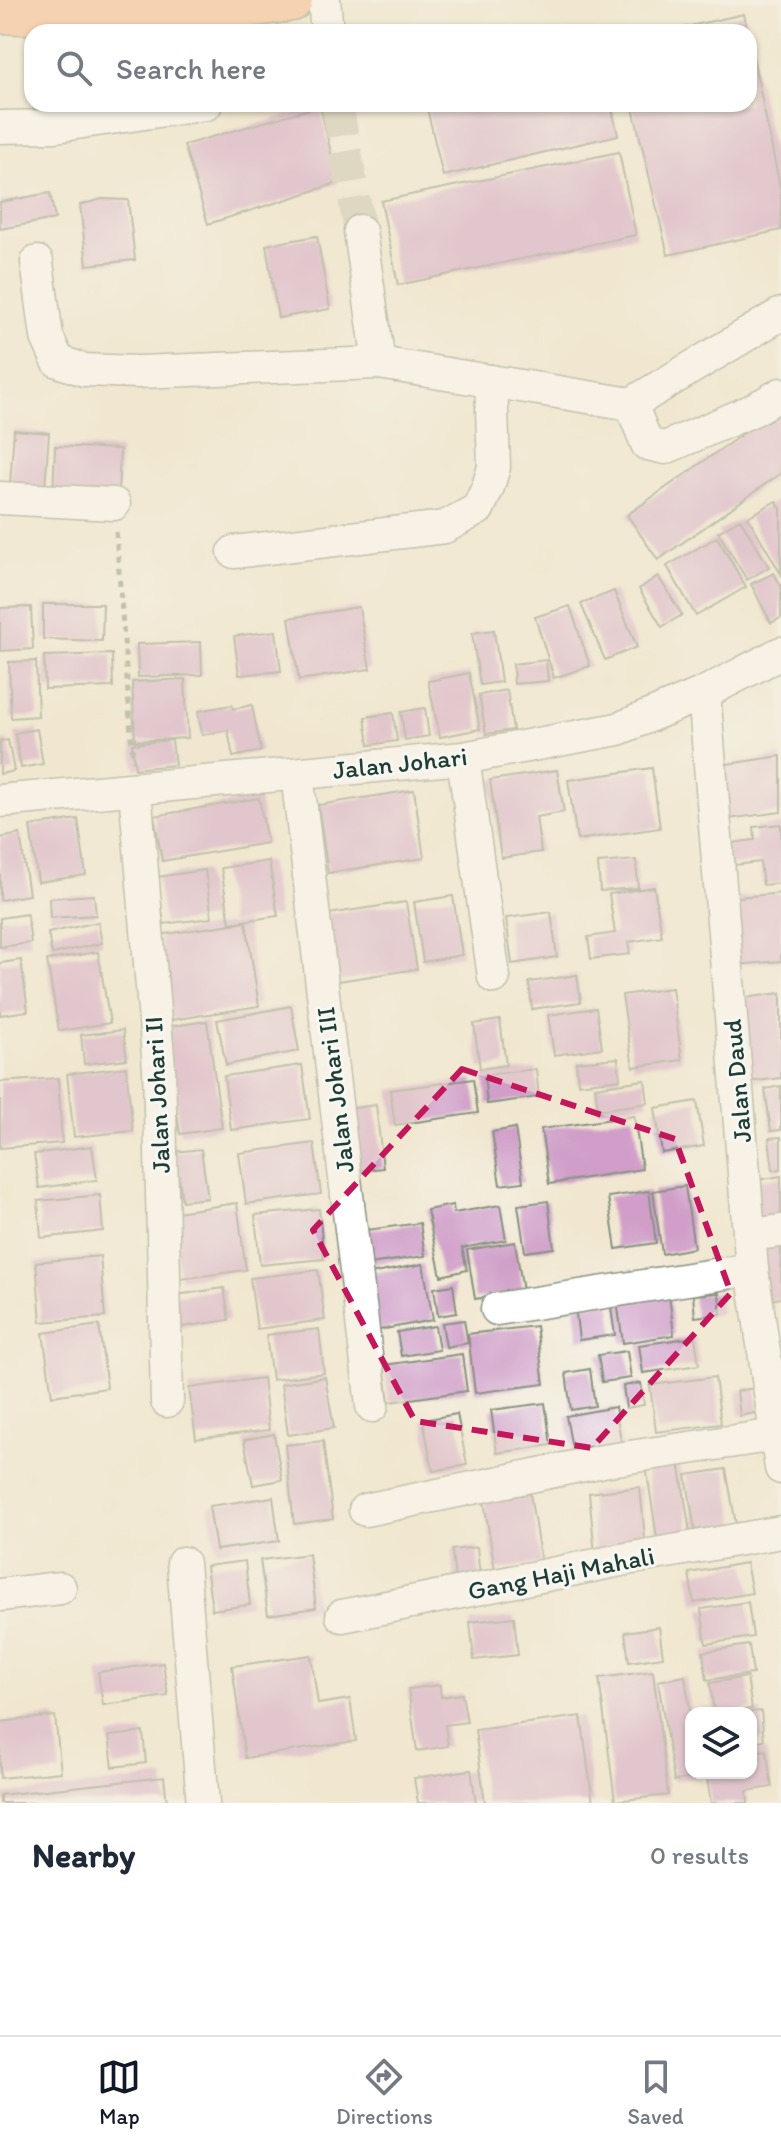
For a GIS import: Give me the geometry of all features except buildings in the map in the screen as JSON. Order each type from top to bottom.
[{"type":"main road","points":[[0,12],[55,16],[291,0]]},
{"type":"street","points":[[324,0],[326,24]]},
{"type":"street","points":[[0,127],[56,126],[151,112]]},
{"type":"street","points":[[360,231],[379,363]]},
{"type":"street","points":[[37,262],[47,337],[58,361],[84,370],[137,372],[379,363],[631,404],[781,314]]},
{"type":"street","points":[[234,552],[445,527],[478,509],[494,467],[491,381]]},
{"type":"street","points":[[631,404],[647,444],[665,448],[753,410],[781,394]]},
{"type":"street","points":[[0,498],[114,504]]},
{"type":"street","name":"Jalan Johari","points":[[0,801],[463,758],[618,729],[704,693],[781,653]]},
{"type":"street","name":"Jalan Daud","points":[[704,693],[766,1233],[752,1269],[781,1468]]},
{"type":"street","points":[[463,758],[494,977]]},
{"type":"street","name":"Jalan Johari III","points":[[297,774],[372,1406]]},
{"type":"street","name":"Jalan Johari II","points":[[135,790],[159,1068],[167,1401]]},
{"type":"street","points":[[497,1309],[752,1269]]},
{"type":"street","points":[[365,1510],[603,1461],[775,1435]]},
{"type":"street","name":"Gang Haji Mahali","points":[[342,1616],[621,1560],[781,1532]]},
{"type":"street","points":[[183,1563],[203,1803]]},
{"type":"street","points":[[0,1595],[60,1588]]},
{"type":"path","points":[[114,504],[135,790]]},
{"type":"highlighted area","points":[[462,1069],[675,1139],[731,1293],[592,1448],[415,1421],[313,1230]]},
{"type":"tunnel","points":[[338,112],[360,231]]}]
